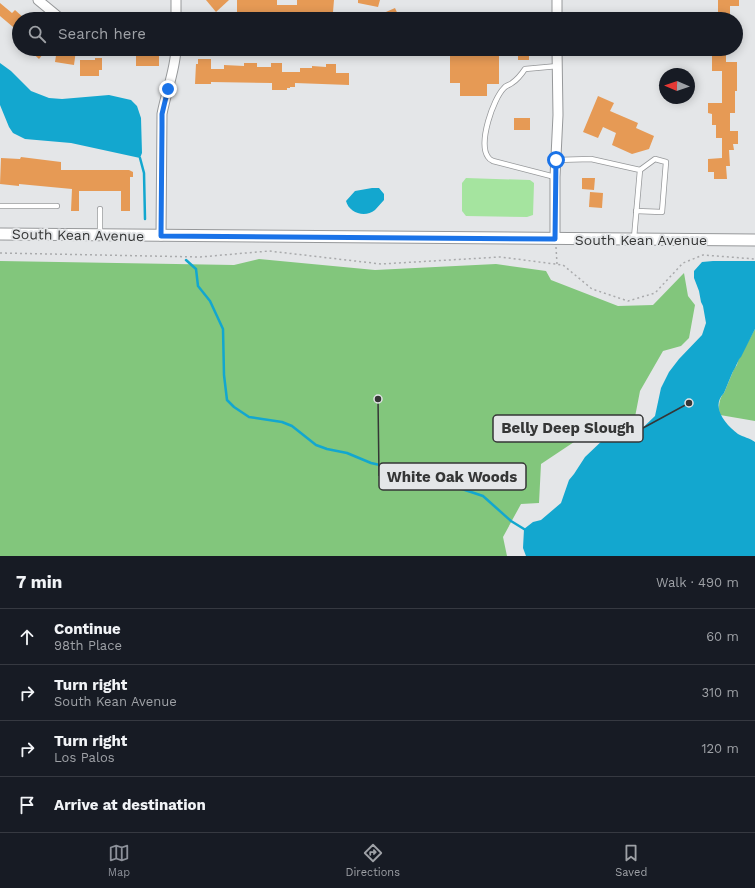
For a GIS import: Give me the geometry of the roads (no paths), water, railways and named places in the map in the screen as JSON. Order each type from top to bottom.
[{"type":"street","points":[[38,0],[53,12]]},
{"type":"street","points":[[176,0],[176,12]]},
{"type":"street","points":[[557,0],[557,12]]},
{"type":"street","points":[[161,236],[162,114],[173,73],[175,56]]},
{"type":"street","points":[[555,239],[555,177],[558,115],[557,56]]},
{"type":"street","name":"South Kean Avenue","points":[[0,234],[755,240]]},
{"type":"lane","points":[[555,177],[493,161],[488,156],[484,141],[488,121],[496,99],[505,87],[521,75],[525,69],[558,66]]},
{"type":"lane","points":[[556,160],[591,159],[640,170]]},
{"type":"lane","points":[[633,240],[640,170],[655,159],[666,162],[662,212],[636,211]]},
{"type":"lane","points":[[0,206],[57,206]]},
{"type":"lane","points":[[100,209],[100,235]]},
{"type":"water","points":[[0,63],[11,71],[31,91],[49,98],[62,99],[109,95],[131,100],[137,106],[141,118],[142,153],[140,158],[71,143],[25,139],[13,133],[0,105]]},
{"type":"water","points":[[379,188],[384,194],[384,200],[375,210],[367,214],[362,214],[350,209],[346,201],[355,191]]},
{"type":"water","points":[[755,261],[755,329],[724,393],[720,398],[719,410],[725,421],[738,434],[755,442],[755,556],[526,556],[523,548],[524,529],[533,522],[541,520],[561,503],[569,480],[585,457],[605,438],[626,441],[631,439],[655,416],[661,388],[669,372],[702,335],[706,323],[699,291],[694,278],[694,271],[702,262]]},
{"type":"waterway","points":[[140,158],[144,173],[145,219]]},
{"type":"waterway","points":[[186,260],[196,269],[198,286],[210,301],[223,329],[224,375],[227,400],[234,407],[249,417],[282,422],[292,426],[316,445],[327,449],[347,453],[371,463],[407,471],[458,486],[462,489],[483,496],[511,521],[524,529]]},
{"type":"place","name":"White Oak Woods","points":[[378,399]]},
{"type":"place","name":"Belly Deep Slough","points":[[689,403]]}]
